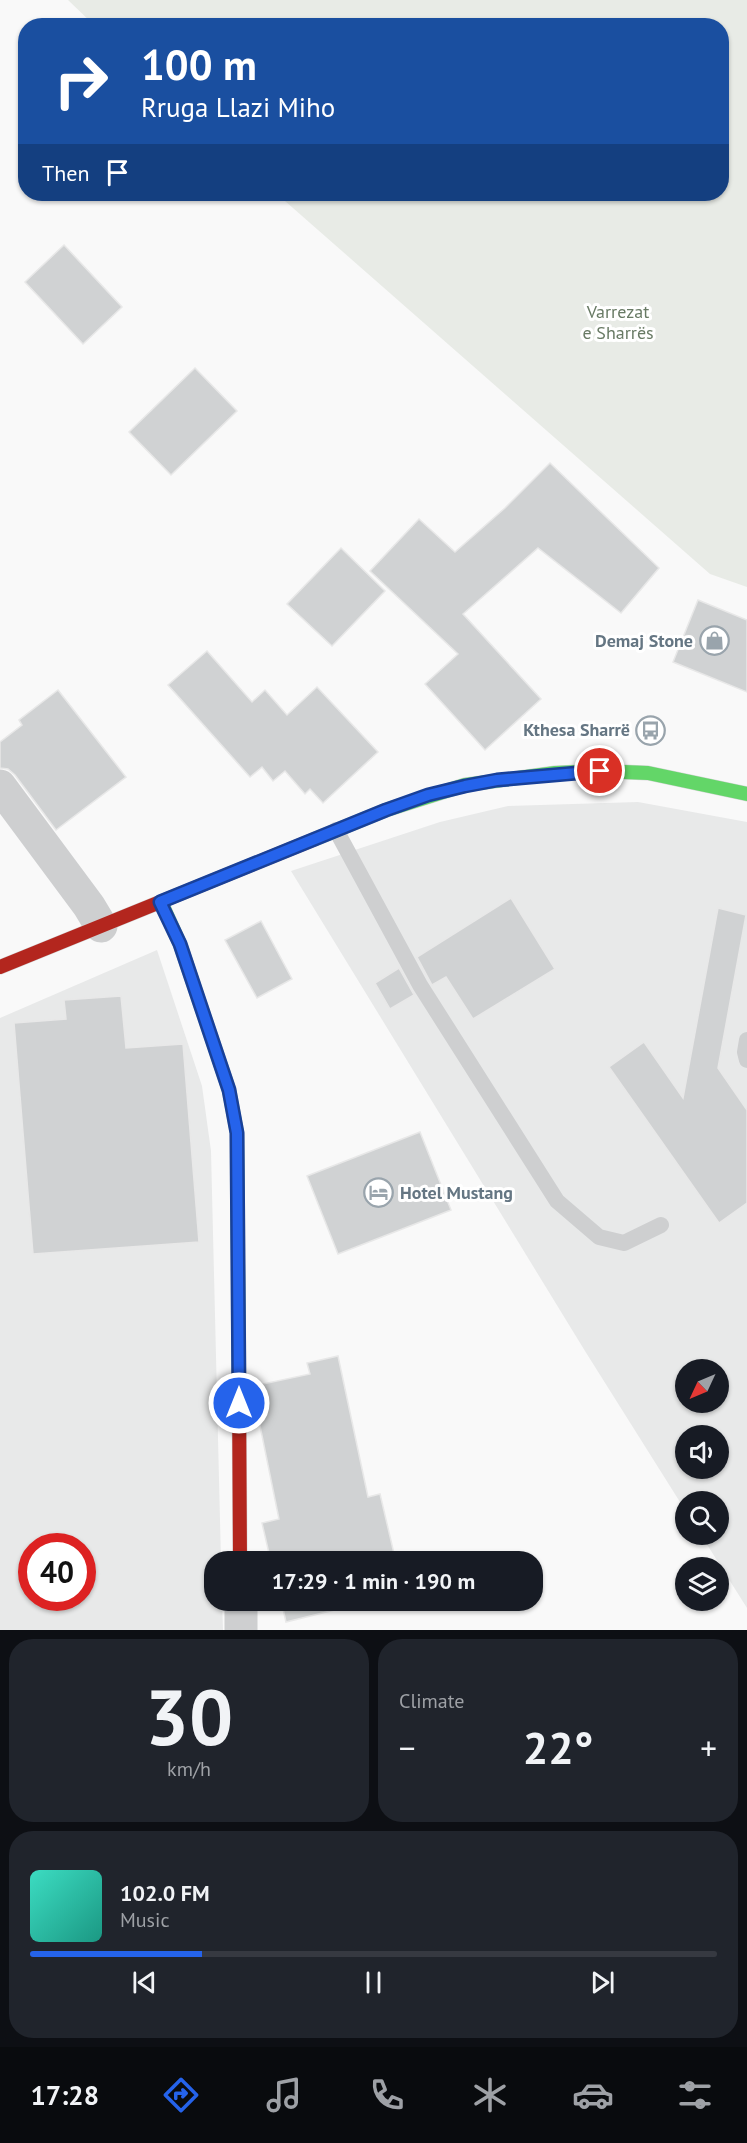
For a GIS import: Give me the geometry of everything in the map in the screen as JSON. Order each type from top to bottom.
[{"type":"main road","points":[[0,967],[386,810],[465,786],[555,773],[600,771],[648,773],[747,794]]},
{"type":"main road","points":[[160,902],[180,944],[229,1090],[237,1133],[240,1551]]},
{"type":"street","points":[[0,786],[89,906],[101,926]]},
{"type":"street","points":[[241,1611],[241,1630]]},
{"type":"lane","points":[[336,830],[420,985],[557,1201],[599,1237],[624,1243],[661,1225]]},
{"type":"lane","points":[[747,1040],[745,1052],[747,1059]]},
{"type":"shaded area","points":[[638,802],[747,822],[747,1608],[729,1579],[729,1557],[715,1557],[707,1545],[729,1545],[729,1491],[675,1491],[675,1494],[291,871],[440,822],[508,806]]},
{"type":"shaded area","points":[[157,950],[202,1086],[211,1151],[221,1551],[204,1551],[204,1611],[222,1611],[223,1630],[0,1630],[0,1018]]},
{"type":"green space","name":"Varrezat e Sharrës","points":[[68,0],[747,0],[747,587],[710,574],[285,201],[729,201],[729,18],[87,18]]},
{"type":"building","points":[[64,245],[122,307],[83,344],[25,282]]},
{"type":"building","points":[[195,368],[237,411],[171,475],[129,432]]},
{"type":"building","points":[[550,463],[659,568],[621,613],[538,548],[463,614],[541,699],[485,750],[425,684],[458,654],[370,571],[419,519],[455,552],[505,508]]},
{"type":"building","points":[[341,548],[385,591],[332,646],[287,604]]},
{"type":"building","name":"Demaj Stone","points":[[698,600],[747,620],[747,692],[673,662]]},
{"type":"building","points":[[207,651],[252,702],[265,690],[287,715],[317,687],[378,752],[323,803],[310,789],[305,794],[285,771],[273,781],[262,767],[250,777],[168,685]]},
{"type":"building","points":[[58,690],[126,777],[56,830],[15,775],[8,769],[0,768],[0,742],[22,725],[19,720]]},
{"type":"building","points":[[511,898],[555,969],[473,1019],[446,977],[432,985],[417,957]]},
{"type":"building","points":[[718,908],[746,915],[718,1068],[747,1110],[747,1203],[719,1223],[609,1067],[644,1042],[683,1098]]},
{"type":"building","points":[[261,921],[292,979],[257,998],[225,940]]},
{"type":"building","points":[[399,968],[414,995],[390,1009],[375,983]]},
{"type":"building","points":[[121,996],[126,1048],[183,1044],[199,1242],[33,1254],[14,1023],[66,1019],[64,1000]]},
{"type":"building","name":"Hotel Mustang","points":[[420,1132],[451,1210],[338,1254],[307,1176]]},
{"type":"building","points":[[338,1356],[368,1497],[380,1494],[393,1551],[268,1551],[262,1523],[279,1519],[258,1416],[258,1385],[310,1374],[307,1363]]},
{"type":"building","points":[[284,1611],[330,1611],[286,1622]]},
{"type":"traffic: fast","points":[[315,839],[386,810],[465,785],[555,773],[600,771],[648,773],[747,794]]},
{"type":"traffic: fast","points":[[161,902],[180,944],[229,1090],[237,1133],[239,1387]]},
{"type":"traffic: jam","points":[[0,967],[315,839]]},
{"type":"traffic: jam","points":[[239,1387],[240,1551]]},
{"type":"place","name":"Demaj Stone","points":[[714,641]]},
{"type":"place","name":"Kthesa Sharrë","points":[[651,730]]},
{"type":"place","name":"Hotel Mustang","points":[[379,1193]]},
{"type":"route","points":[[239,1403],[237,1133],[229,1090],[180,944],[160,902],[428,795],[497,780],[555,773],[600,771]]}]
